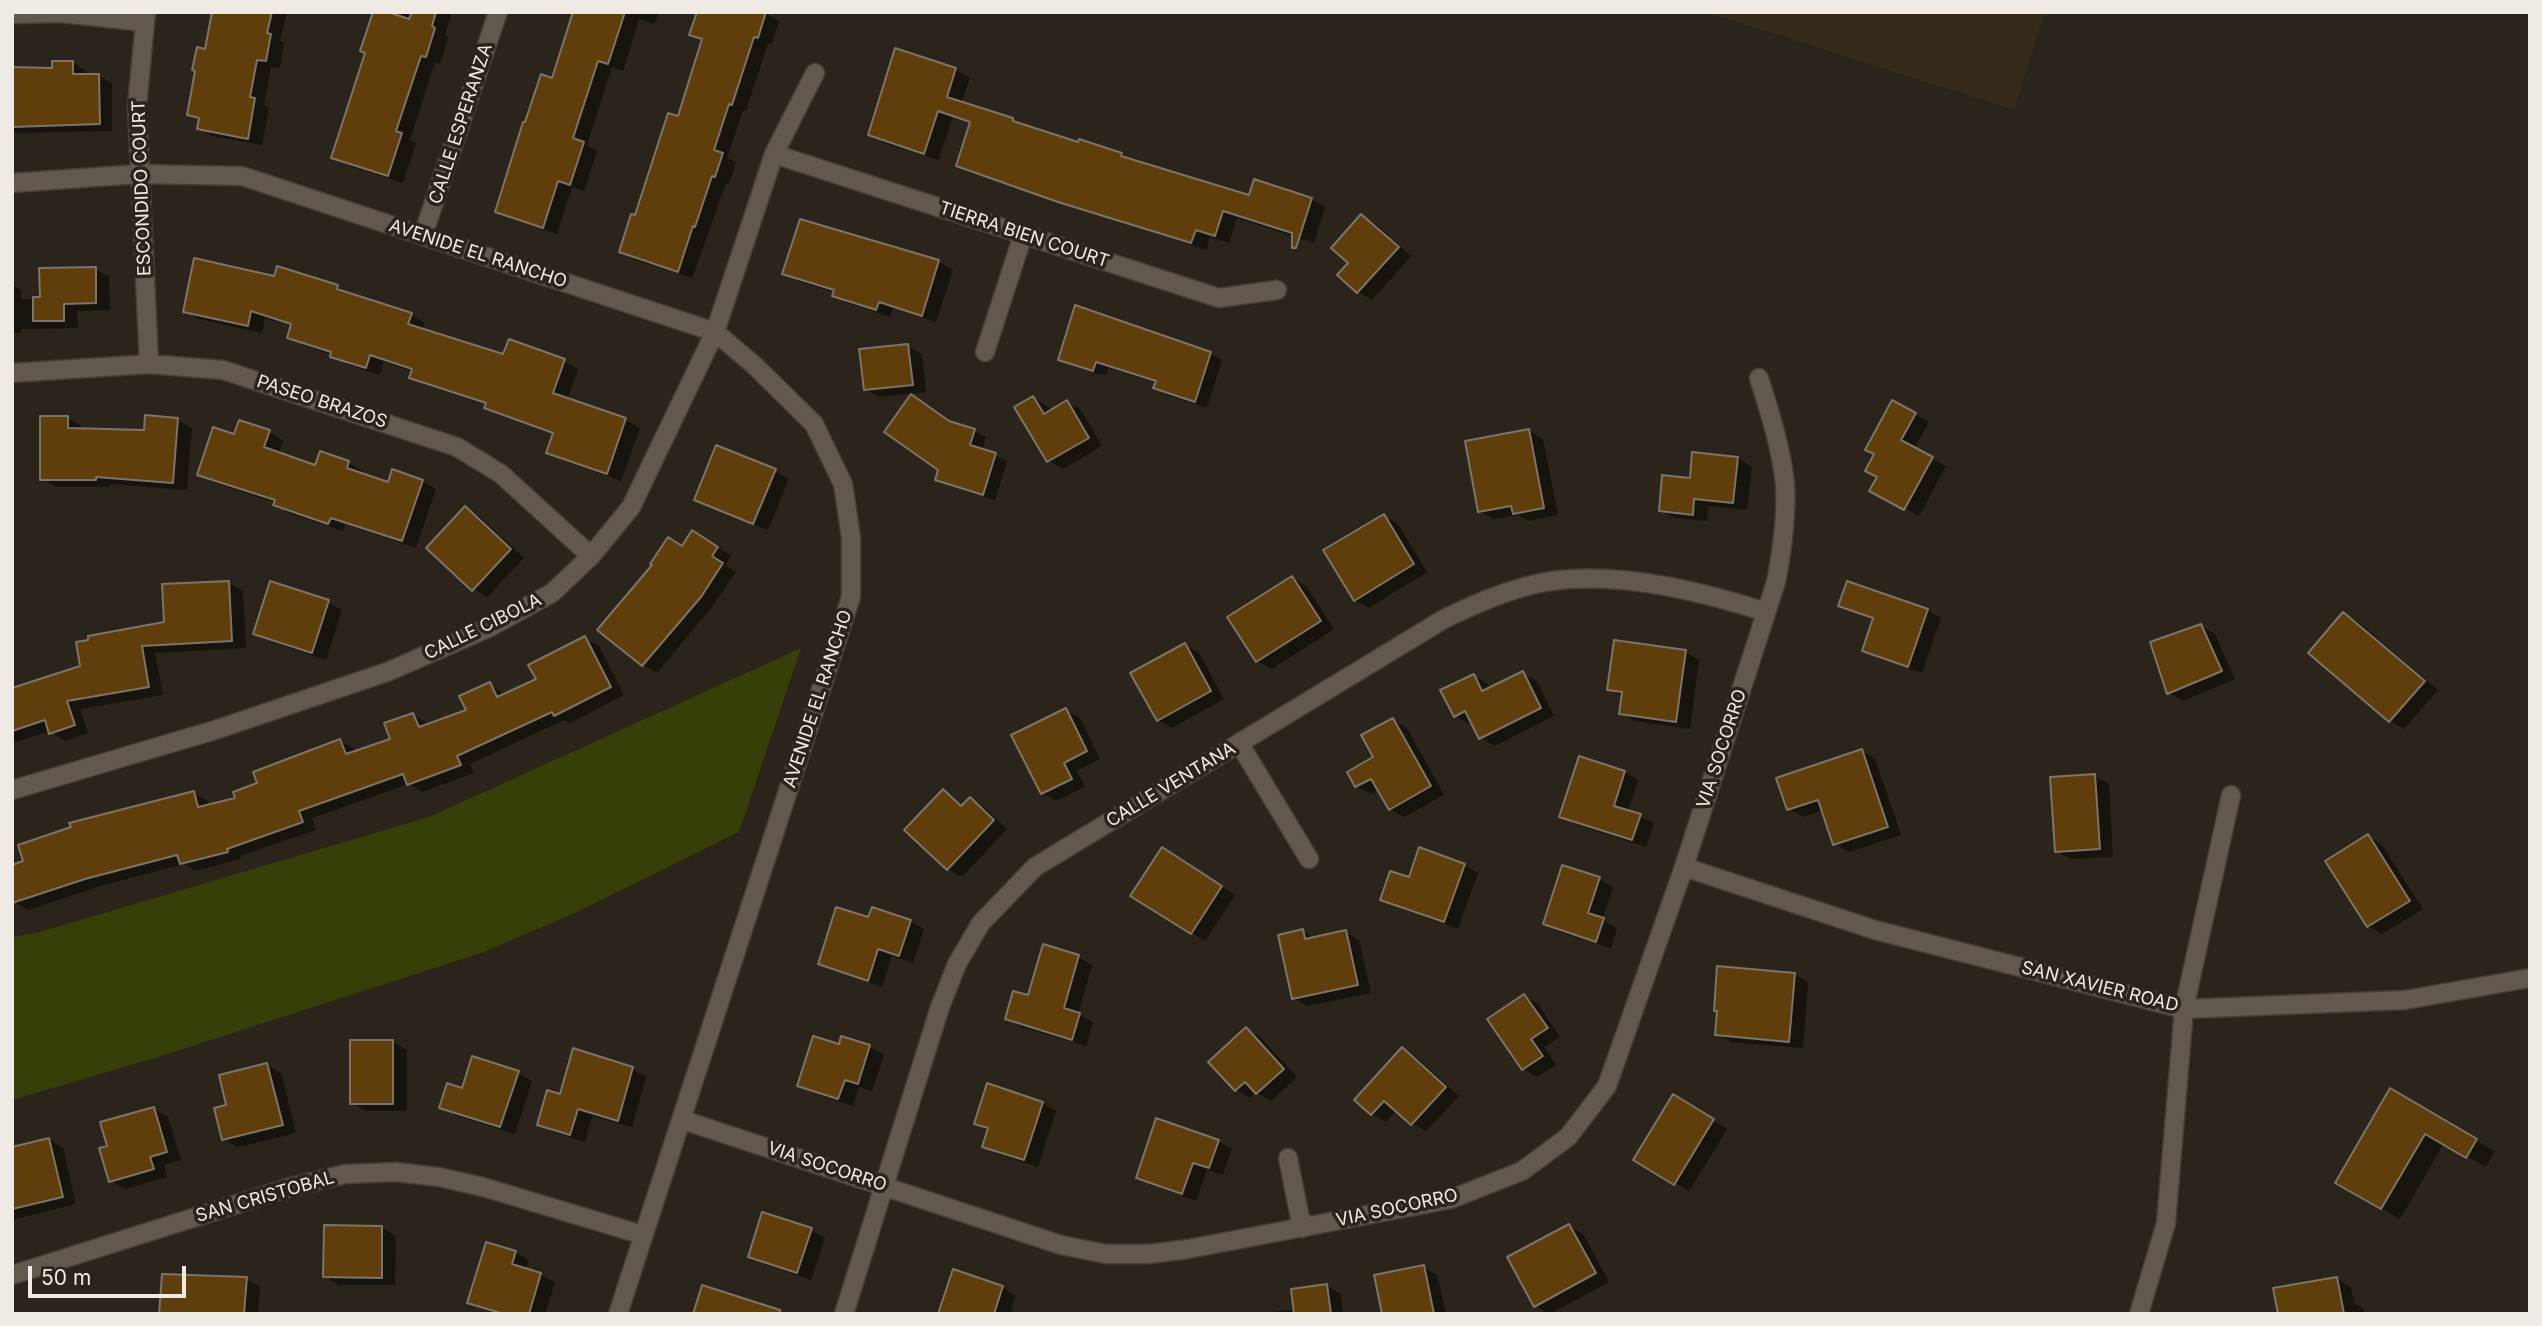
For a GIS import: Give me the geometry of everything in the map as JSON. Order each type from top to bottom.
[{"type":"street","name":"CALLE ESPERANZA","points":[[423,235],[498,12]]},
{"type":"street","points":[[12,14],[146,17]]},
{"type":"street","name":"ESCONDIDO COURT","points":[[146,17],[137,106],[149,364]]},
{"type":"street","name":"CALLE CIBOLA","points":[[12,790],[215,730],[387,673],[488,628],[552,593],[591,556],[631,506],[715,332],[774,154],[815,73]]},
{"type":"street","name":"TIERRA BIEN COURT","points":[[774,154],[1219,298],[1277,290]]},
{"type":"street","name":"AVENIDE EL RANCHO","points":[[12,183],[139,174],[242,176],[715,332],[754,365],[814,424],[843,484],[850,538],[851,597],[618,1314]]},
{"type":"street","points":[[985,352],[1023,235]]},
{"type":"street","name":"PASEO BRAZOS","points":[[12,373],[149,364],[223,370],[457,447],[501,474],[591,556]]},
{"type":"street","name":"VIA SOCORRO","points":[[683,1120],[1061,1245],[1106,1255],[1188,1250],[1451,1199],[1522,1171],[1568,1137],[1607,1086],[1684,867],[1776,582],[1783,547],[1785,486],[1774,427],[1759,378]]},
{"type":"street","name":"CALLE VENTANA","points":[[844,1314],[940,1007],[957,964],[981,923],[1035,867],[1444,618],[1489,597],[1546,582],[1601,579],[1657,584],[1713,595],[1766,612]]},
{"type":"street","points":[[1239,743],[1308,859]]},
{"type":"street","points":[[2140,1314],[2166,1223],[2184,1009],[2231,795]]},
{"type":"street","name":"SAN XAVIER ROAD","points":[[1684,867],[1875,930],[2184,1009],[2405,1000],[2530,978]]},
{"type":"street","points":[[1288,1158],[1302,1228]]},
{"type":"street","name":"SAN CRISTOBAL","points":[[12,1275],[288,1188],[345,1174],[396,1172],[439,1177],[483,1187],[643,1235]]},
{"type":"shaded area","points":[[1706,12],[2045,12],[2014,110]]},
{"type":"green space","points":[[801,648],[739,832],[577,912],[481,953],[158,1057],[12,1100],[12,937],[40,932],[429,817]]},
{"type":"building","points":[[212,12],[272,12],[267,33],[271,34],[266,61],[257,60],[250,97],[255,98],[248,139],[197,129],[199,118],[187,115],[197,47],[205,49]]},
{"type":"building","points":[[373,12],[388,12],[409,19],[412,12],[436,12],[432,26],[435,28],[426,57],[421,56],[396,131],[402,133],[388,176],[331,158],[365,53],[360,51]]},
{"type":"building","points":[[573,12],[625,12],[608,64],[598,61],[573,138],[584,142],[570,185],[558,181],[543,228],[495,212],[541,74],[552,78]]},
{"type":"building","points":[[697,12],[766,12],[758,38],[754,37],[732,105],[729,104],[714,150],[723,153],[715,177],[712,176],[695,227],[693,226],[678,272],[619,252],[631,214],[635,215],[668,113],[678,116],[702,39],[689,35]]},
{"type":"building","points":[[895,48],[956,68],[947,97],[1013,118],[1013,121],[1078,142],[1079,139],[1122,153],[1121,156],[1249,195],[1254,179],[1312,198],[1296,248],[1292,248],[1292,233],[1223,211],[1215,236],[1196,230],[1191,243],[1058,202],[956,166],[970,122],[938,111],[924,154],[868,135]]},
{"type":"building","points":[[52,61],[73,61],[73,74],[99,74],[100,124],[12,127],[12,67],[52,68]]},
{"type":"building","points":[[1361,214],[1399,247],[1357,293],[1337,275],[1348,263],[1331,248]]},
{"type":"building","points":[[800,219],[939,260],[922,316],[879,302],[876,310],[832,296],[834,290],[782,274]]},
{"type":"building","points":[[194,258],[274,276],[277,266],[338,285],[337,289],[412,313],[408,324],[503,354],[509,339],[565,359],[553,393],[626,418],[607,474],[546,453],[553,433],[484,408],[486,403],[409,378],[412,369],[370,355],[366,368],[330,357],[331,352],[287,338],[291,324],[251,311],[248,326],[183,312]]},
{"type":"building","points":[[96,267],[96,303],[64,304],[64,321],[33,321],[33,297],[40,297],[39,268]]},
{"type":"building","points":[[1075,305],[1211,352],[1195,402],[1153,388],[1156,381],[1096,362],[1093,371],[1058,360]]},
{"type":"building","points":[[908,344],[913,385],[864,390],[859,349]]},
{"type":"building","points":[[911,394],[949,421],[975,429],[970,445],[996,453],[983,495],[935,480],[938,470],[884,432]]},
{"type":"building","points":[[1033,396],[1044,414],[1067,400],[1089,438],[1047,462],[1014,407]]},
{"type":"building","points":[[1892,400],[1916,413],[1901,440],[1933,457],[1904,510],[1869,491],[1877,477],[1865,471],[1874,454],[1865,450]]},
{"type":"building","points":[[145,415],[178,418],[173,483],[96,477],[96,480],[40,480],[40,416],[68,416],[68,428],[144,430]]},
{"type":"building","points":[[239,420],[270,430],[264,447],[315,465],[320,451],[349,461],[347,468],[388,482],[392,469],[423,480],[402,541],[331,518],[328,524],[273,505],[275,500],[197,475],[213,427],[234,434]]},
{"type":"building","points":[[1529,429],[1544,508],[1513,514],[1511,506],[1478,512],[1465,441]]},
{"type":"building","points":[[716,445],[776,469],[753,524],[694,500]]},
{"type":"building","points":[[1692,452],[1738,457],[1733,503],[1694,499],[1693,515],[1659,511],[1662,475],[1690,478]]},
{"type":"building","points":[[465,506],[511,549],[472,591],[426,548]]},
{"type":"building","points":[[1384,514],[1414,564],[1354,601],[1323,550]]},
{"type":"building","points":[[692,530],[718,547],[712,556],[723,563],[701,597],[642,666],[597,630],[652,565],[650,564],[668,537],[682,546]]},
{"type":"building","points":[[1292,576],[1321,621],[1256,662],[1227,617]]},
{"type":"building","points":[[229,581],[232,641],[142,646],[149,687],[67,701],[75,725],[49,734],[45,720],[12,731],[12,688],[80,666],[76,642],[88,640],[88,636],[164,622],[162,584]]},
{"type":"building","points":[[270,581],[329,600],[312,653],[253,634]]},
{"type":"building","points":[[1847,581],[1928,609],[1908,667],[1862,651],[1873,618],[1838,606]]},
{"type":"building","points":[[2343,612],[2425,681],[2389,722],[2308,653]]},
{"type":"building","points":[[2201,624],[2222,671],[2167,694],[2150,642]]},
{"type":"building","points":[[585,636],[611,687],[554,716],[552,712],[457,756],[461,765],[407,785],[403,774],[299,811],[303,822],[227,849],[228,852],[180,864],[177,855],[85,879],[12,903],[12,865],[23,861],[18,845],[71,827],[69,823],[194,791],[198,807],[235,798],[233,792],[257,783],[253,772],[340,739],[346,754],[390,739],[384,723],[413,713],[419,727],[466,710],[459,696],[490,682],[497,697],[536,679],[528,665]]},
{"type":"building","points":[[1614,640],[1686,650],[1676,722],[1619,714],[1622,692],[1607,690]]},
{"type":"building","points":[[1185,643],[1211,691],[1157,721],[1130,673]]},
{"type":"building","points":[[1523,671],[1541,708],[1479,739],[1465,711],[1454,717],[1440,690],[1474,674],[1482,691]]},
{"type":"building","points":[[1066,708],[1087,751],[1064,763],[1072,779],[1041,794],[1011,735]]},
{"type":"building","points":[[1393,718],[1431,786],[1389,810],[1371,779],[1355,787],[1347,772],[1373,757],[1361,735]]},
{"type":"building","points":[[1862,749],[1888,827],[1833,845],[1818,800],[1787,810],[1776,778]]},
{"type":"building","points":[[1579,756],[1625,771],[1614,806],[1641,814],[1632,840],[1559,817]]},
{"type":"building","points":[[2095,774],[2100,849],[2055,852],[2050,777]]},
{"type":"building","points":[[943,789],[961,806],[970,797],[994,820],[947,870],[904,830]]},
{"type":"building","points":[[2368,834],[2410,901],[2367,927],[2325,861]]},
{"type":"building","points":[[1162,847],[1222,886],[1191,934],[1130,896]]},
{"type":"building","points":[[1419,847],[1465,864],[1444,922],[1380,900],[1390,871],[1409,877]]},
{"type":"building","points":[[1562,865],[1600,877],[1588,913],[1604,918],[1596,942],[1543,924]]},
{"type":"building","points":[[836,907],[868,917],[872,907],[911,920],[899,956],[878,949],[868,981],[818,964]]},
{"type":"building","points":[[1303,929],[1305,939],[1346,930],[1358,985],[1292,999],[1278,935]]},
{"type":"building","points":[[1043,944],[1079,955],[1064,1008],[1080,1013],[1072,1040],[1005,1019],[1013,991],[1028,995]]},
{"type":"building","points":[[1717,966],[1795,973],[1789,1042],[1715,1035]]},
{"type":"building","points":[[1524,994],[1548,1028],[1531,1039],[1543,1056],[1522,1070],[1487,1019]]},
{"type":"building","points":[[1246,1027],[1284,1069],[1256,1094],[1245,1082],[1235,1091],[1208,1062]]},
{"type":"building","points":[[813,1036],[839,1044],[841,1036],[870,1045],[858,1084],[845,1080],[838,1099],[797,1086]]},
{"type":"building","points":[[350,1040],[393,1040],[393,1104],[350,1104]]},
{"type":"building","points":[[1402,1047],[1446,1087],[1411,1125],[1384,1101],[1371,1115],[1354,1100]]},
{"type":"building","points":[[573,1048],[633,1067],[618,1121],[578,1109],[570,1135],[537,1125],[547,1090],[560,1094]]},
{"type":"building","points":[[472,1056],[519,1071],[500,1127],[439,1108],[447,1083],[462,1088]]},
{"type":"building","points":[[267,1063],[283,1125],[222,1140],[214,1108],[226,1105],[219,1075]]},
{"type":"building","points":[[987,1083],[1043,1102],[1024,1160],[982,1147],[988,1128],[974,1124]]},
{"type":"building","points":[[2390,1088],[2477,1139],[2466,1158],[2425,1134],[2381,1209],[2335,1183]]},
{"type":"building","points":[[1673,1094],[1714,1119],[1674,1185],[1633,1160]]},
{"type":"building","points":[[154,1107],[167,1152],[150,1157],[154,1169],[109,1182],[99,1148],[107,1146],[100,1122]]},
{"type":"building","points":[[1156,1118],[1219,1140],[1209,1168],[1193,1163],[1182,1194],[1136,1178]]},
{"type":"building","points":[[49,1138],[63,1197],[12,1209],[12,1147]]},
{"type":"building","points":[[762,1212],[812,1228],[797,1273],[748,1257]]},
{"type":"building","points":[[1569,1224],[1596,1273],[1534,1307],[1507,1257]]},
{"type":"building","points":[[324,1225],[382,1226],[382,1278],[323,1277]]},
{"type":"building","points":[[486,1242],[516,1251],[512,1264],[541,1273],[529,1314],[504,1314],[467,1303]]},
{"type":"building","points":[[1424,1265],[1434,1314],[1382,1314],[1374,1275]]},
{"type":"building","points":[[953,1269],[1003,1286],[994,1314],[938,1314]]},
{"type":"building","points":[[162,1274],[247,1277],[244,1314],[159,1314]]},
{"type":"building","points":[[2337,1277],[2344,1314],[2278,1314],[2273,1288]]},
{"type":"building","points":[[1327,1284],[1331,1314],[1294,1314],[1291,1289]]},
{"type":"building","points":[[702,1285],[780,1310],[780,1314],[693,1314]]}]
